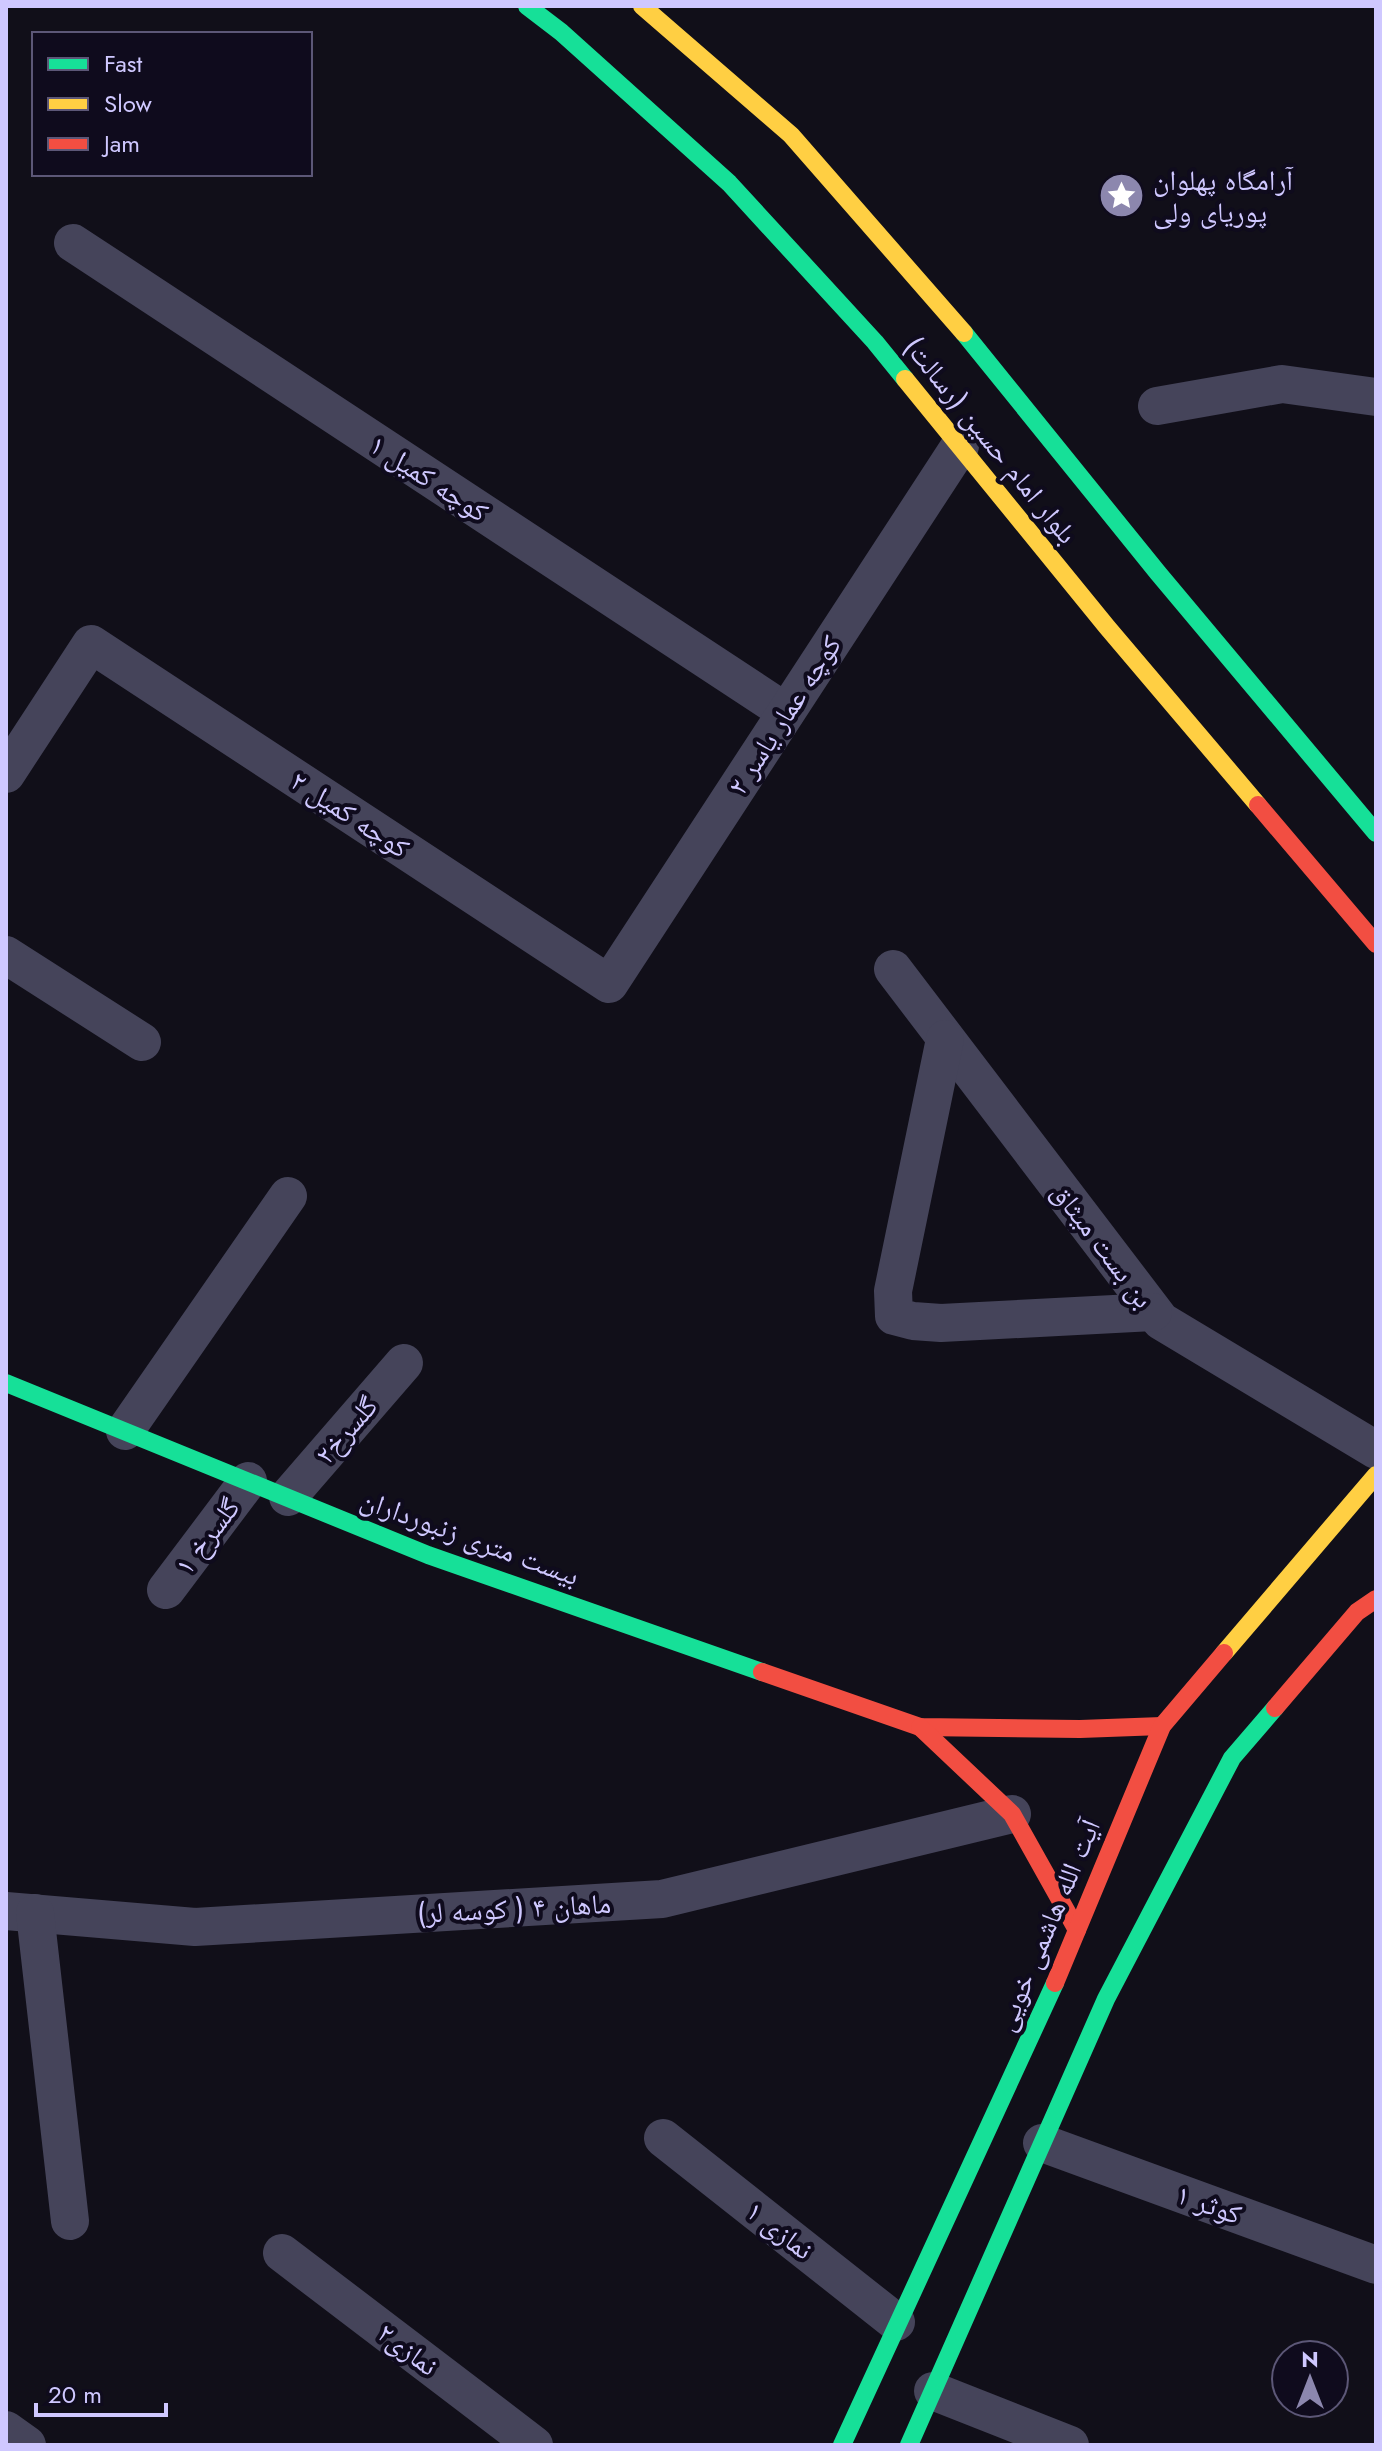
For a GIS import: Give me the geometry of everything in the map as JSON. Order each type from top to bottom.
[{"type":"street","name":"بلوار امام حسین (رسالت)","points":[[527,6],[561,32],[729,183],[875,342],[1107,627],[1376,944]]},
{"type":"street","name":"بلوار امام حسین (رسالت)","points":[[642,6],[791,135],[937,300],[1158,573],[1376,833]]},
{"type":"street","name":"کوچه کمیل ۱","points":[[73,243],[786,712]]},
{"type":"street","points":[[1157,406],[1282,384],[1376,397]]},
{"type":"street","name":"کوچه عمار یاسر ۲","points":[[609,984],[960,446]]},
{"type":"street","name":"کوچه کمیل ۲","points":[[6,774],[91,644],[609,984]]},
{"type":"street","points":[[6,955],[142,1042]]},
{"type":"street","name":"بن بست میثاق","points":[[893,969],[1161,1321],[1376,1450]]},
{"type":"street","points":[[945,1039],[893,1291],[894,1316],[941,1323],[1153,1312]]},
{"type":"street","points":[[125,1431],[288,1196]]},
{"type":"street","name":"گلسرخ۲","points":[[288,1497],[404,1363]]},
{"type":"street","name":"بیست متری زنبورداران","points":[[6,1383],[428,1555],[920,1727],[1080,1729],[1162,1726]]},
{"type":"street","name":"آیت الله هاشمی خویی","points":[[842,2445],[1077,1930],[1162,1726],[1376,1475]]},
{"type":"street","name":"گلسرخ ۱","points":[[166,1590],[248,1481]]},
{"type":"street","points":[[909,2445],[1106,1999],[1232,1758],[1357,1612],[1376,1599]]},
{"type":"street","name":"بیست متری زنبورداران","points":[[920,1727],[1012,1814],[1077,1930]]},
{"type":"street","name":"ماهان ۴ ( کوسه لر)","points":[[20,1912],[195,1927],[662,1899],[1012,1814]]},
{"type":"street","points":[[20,1912],[70,2221]]},
{"type":"street","name":"نمازی ۱","points":[[663,2138],[896,2322]]},
{"type":"street","name":"کوثر ۱","points":[[1042,2143],[1376,2265]]},
{"type":"street","name":"نمازی۲","points":[[282,2253],[534,2445]]},
{"type":"street","points":[[933,2391],[1070,2445]]},
{"type":"street","points":[[6,2430],[27,2445]]},
{"type":"traffic: fast","points":[[527,6],[561,32],[729,183],[905,379]]},
{"type":"traffic: fast","points":[[964,333],[1158,573],[1376,833]]},
{"type":"traffic: fast","points":[[6,1383],[428,1555],[762,1672]]},
{"type":"traffic: fast","points":[[909,2445],[1106,1999],[1232,1758],[1275,1708]]},
{"type":"traffic: fast","points":[[842,2445],[1055,1983]]},
{"type":"traffic: slow","points":[[642,6],[791,135],[964,333]]},
{"type":"traffic: slow","points":[[905,379],[1107,627],[1258,805]]},
{"type":"traffic: slow","points":[[1224,1653],[1376,1475]]},
{"type":"traffic: jam","points":[[1258,805],[1376,944]]},
{"type":"traffic: jam","points":[[1275,1708],[1357,1612],[1376,1599]]},
{"type":"traffic: jam","points":[[1055,1983],[1162,1726],[1224,1653]]},
{"type":"traffic: jam","points":[[762,1672],[920,1727],[1080,1729],[1162,1726]]},
{"type":"traffic: jam","points":[[920,1727],[1012,1814],[1077,1930]]},
{"type":"place","name":"آرامگاه پهلوان پوریای ولی","points":[[1122,196]]}]
